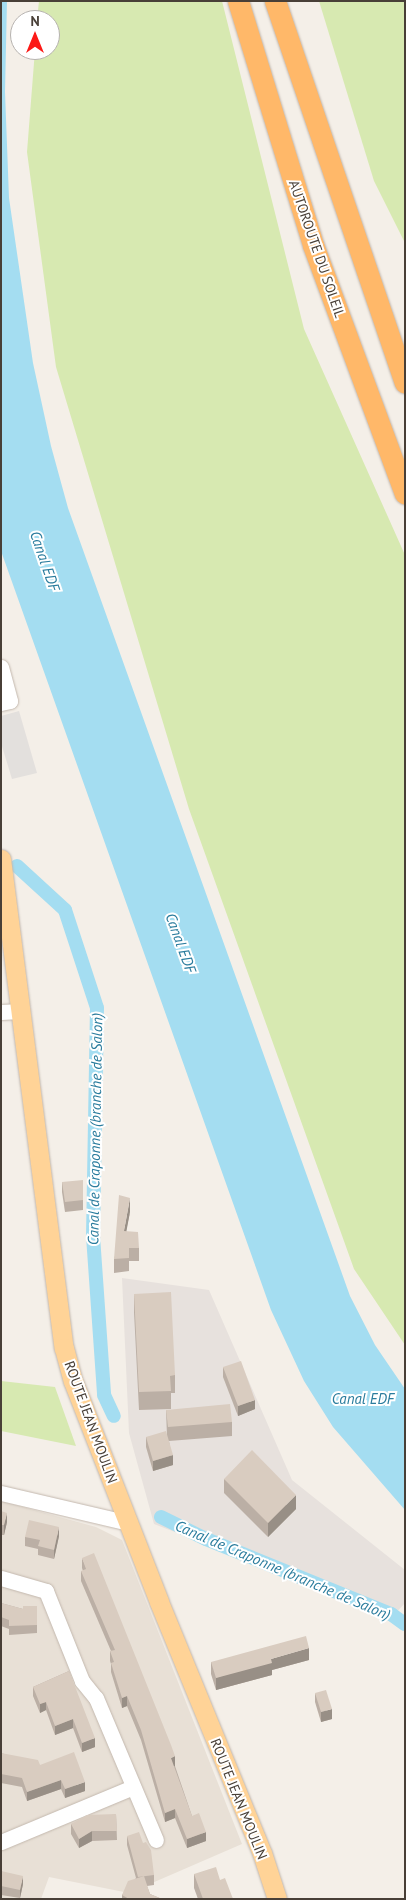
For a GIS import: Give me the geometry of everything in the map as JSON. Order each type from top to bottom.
[{"type":"highway","name":"AUTOROUTE DU SOLEIL","points":[[238,1],[313,245],[405,494]]},
{"type":"highway","points":[[275,1],[405,382]]},
{"type":"highway","points":[[286,35],[291,1]]},
{"type":"main road","name":"ROUTE JEAN MOULIN","points":[[1,859],[11,1012],[64,1348],[129,1523],[262,1853],[277,1899]]},
{"type":"street","points":[[1,667],[10,701],[3,707]]},
{"type":"street","points":[[1,1493],[129,1523]]},
{"type":"street","points":[[1,1578],[46,1590],[82,1681],[96,1698],[156,1840]]},
{"type":"street","points":[[1,1842],[133,1787]]},
{"type":"shaded area","points":[[19,711],[37,773],[12,779],[1,743],[1,716]]},
{"type":"shaded area","points":[[122,1278],[209,1290],[292,1480],[405,1570],[405,1603],[393,1616],[154,1524],[129,1433]]},
{"type":"shaded area","points":[[1,1501],[96,1527],[122,1540],[242,1844],[129,1893],[49,1877],[41,1899],[1,1899]]},
{"type":"green space","points":[[39,1],[222,1],[304,329],[405,555],[405,1345],[354,1269],[189,809],[56,367],[27,152],[34,60],[60,60],[60,10],[38,10]]},
{"type":"green space","points":[[319,1],[405,1],[405,243],[374,181]]},
{"type":"green space","points":[[1,1381],[55,1387],[76,1446],[1,1431]]},
{"type":"water","name":"Canal EDF","points":[[1,1],[7,1],[5,92],[9,198],[33,363],[51,446],[68,508],[350,1296],[375,1345],[405,1389],[405,1510],[333,1427],[304,1381],[271,1310],[1,551]]},
{"type":"building","points":[[83,1180],[83,1200],[65,1202],[62,1182]]},
{"type":"building","points":[[119,1195],[130,1198],[124,1231],[138,1232],[139,1248],[129,1248],[129,1258],[114,1259]]},
{"type":"building","points":[[171,1292],[175,1375],[170,1376],[171,1391],[139,1392],[134,1294]]},
{"type":"building","points":[[241,1361],[255,1400],[238,1406],[223,1367]]},
{"type":"building","points":[[230,1404],[232,1422],[168,1427],[166,1410]]},
{"type":"building","points":[[166,1431],[173,1455],[153,1461],[146,1437]]},
{"type":"building","points":[[252,1450],[296,1495],[268,1523],[224,1479]]},
{"type":"building","points":[[1,1511],[7,1513],[4,1525],[1,1525]]},
{"type":"building","points":[[29,1520],[59,1527],[54,1550],[38,1546],[40,1540],[25,1537]]},
{"type":"building","points":[[94,1553],[171,1745],[175,1756],[171,1758],[192,1816],[199,1813],[206,1832],[187,1839],[175,1809],[165,1813],[141,1730],[127,1696],[122,1698],[111,1663],[114,1662],[110,1651],[115,1650],[81,1571],[86,1569],[82,1558]]},
{"type":"building","points":[[1,1603],[23,1609],[23,1606],[37,1606],[37,1625],[9,1626],[9,1620],[1,1617]]},
{"type":"building","points":[[306,1636],[309,1648],[271,1659],[272,1663],[216,1678],[211,1662]]},
{"type":"building","points":[[69,1671],[95,1738],[82,1743],[73,1719],[55,1726],[46,1702],[40,1704],[33,1687]]},
{"type":"building","points":[[326,1690],[332,1709],[321,1712],[315,1693]]},
{"type":"building","points":[[74,1752],[85,1782],[65,1789],[61,1780],[27,1792],[22,1778],[1,1774],[1,1753],[38,1760],[40,1765]]},
{"type":"building","points":[[116,1814],[117,1831],[92,1831],[79,1839],[71,1824],[87,1815]]},
{"type":"building","points":[[139,1832],[143,1843],[146,1842],[151,1850],[154,1875],[138,1877],[127,1836]]},
{"type":"building","points":[[216,1867],[220,1880],[225,1878],[233,1899],[203,1899],[194,1874]]},
{"type":"building","points":[[1,1871],[23,1876],[20,1890],[1,1886]]},
{"type":"building","points":[[144,1876],[150,1894],[162,1899],[129,1899],[122,1895],[128,1881]]},
{"type":"waterway","name":"Canal de Craponne (branche de Salon)","points":[[17,866],[65,910],[97,1008],[93,1236],[104,1395],[114,1416]]},
{"type":"waterway","name":"Canal de Craponne (branche de Salon)","points":[[161,1517],[206,1539],[391,1614],[405,1624]]}]
